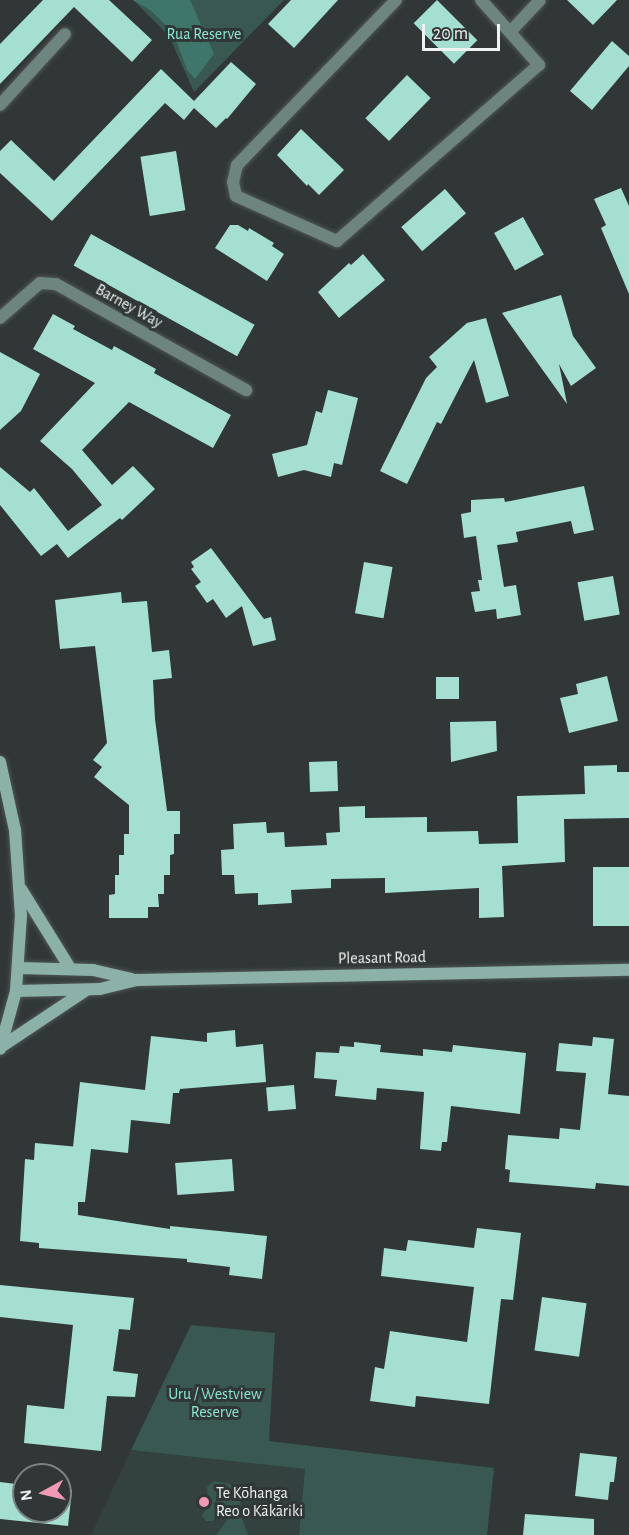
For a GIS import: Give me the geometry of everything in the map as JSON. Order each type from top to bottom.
[{"type":"main road","points":[[0,762],[15,830],[20,888],[19,968],[16,991],[0,1048]]},
{"type":"main road","points":[[20,888],[70,968]]},
{"type":"main road","name":"Pleasant Road","points":[[19,968],[93,970],[136,980]]},
{"type":"main road","name":"Pleasant Road","points":[[16,991],[87,989],[136,980],[629,970]]},
{"type":"main road","points":[[0,1048],[87,989]]},
{"type":"street","points":[[396,0],[237,165],[233,182],[236,196],[337,241],[539,65],[481,0]]},
{"type":"street","points":[[511,31],[540,0]]},
{"type":"street","points":[[0,105],[65,34]]},
{"type":"street","name":"Barney Way","points":[[0,318],[40,283],[56,284],[246,390]]},
{"type":"shaded area","name":"Te Kōhanga Reo o Kākāriki","points":[[131,1450],[305,1469],[299,1535],[91,1535]]},
{"type":"green space","name":"Rua Reserve","points":[[133,0],[284,0],[194,92],[169,36]]},
{"type":"green space","points":[[133,0],[190,0],[214,54],[195,79],[187,70],[173,32],[150,10]]},
{"type":"green space","name":"Uru / Westview Reserve","points":[[191,1325],[275,1333],[269,1441],[494,1468],[487,1535],[299,1535],[305,1469],[131,1450]]},
{"type":"green space","points":[[214,1481],[236,1485],[241,1505],[230,1505],[213,1521],[206,1521],[202,1516],[208,1505],[207,1487]]},
{"type":"green space","points":[[242,1518],[248,1535],[216,1535],[228,1519]]},
{"type":"building","points":[[43,0],[109,0],[152,40],[132,62],[74,7],[0,84],[0,44]]},
{"type":"building","points":[[291,0],[338,0],[294,48],[268,24]]},
{"type":"building","points":[[437,0],[477,40],[454,64],[414,23]]},
{"type":"building","points":[[567,0],[617,0],[593,25]]},
{"type":"building","points":[[612,41],[629,56],[629,66],[592,110],[570,91]]},
{"type":"building","points":[[231,62],[256,84],[227,119],[216,128],[194,108],[184,120],[165,103],[52,221],[0,173],[0,151],[11,140],[54,181],[161,69],[194,101]]},
{"type":"building","points":[[407,75],[431,98],[389,141],[365,118]]},
{"type":"building","points":[[301,129],[344,170],[319,195],[277,155]]},
{"type":"building","points":[[176,151],[185,210],[150,216],[140,157]]},
{"type":"building","points":[[621,188],[629,206],[629,294],[601,228],[606,225],[594,199]]},
{"type":"building","points":[[445,189],[466,213],[422,251],[401,227]]},
{"type":"building","points":[[523,217],[544,255],[515,271],[494,233]]},
{"type":"building","points":[[230,225],[238,225],[248,231],[249,228],[274,243],[272,246],[284,254],[267,281],[215,248]]},
{"type":"building","points":[[91,234],[255,325],[237,356],[74,265]]},
{"type":"building","points":[[363,254],[385,280],[339,318],[318,292],[349,263],[351,265]]},
{"type":"building","points":[[561,295],[573,336],[596,368],[571,386],[559,364],[567,404],[502,313]]},
{"type":"building","points":[[53,314],[75,326],[73,329],[112,350],[114,346],[156,369],[154,373],[231,415],[213,448],[129,402],[82,450],[112,485],[133,466],[155,489],[122,520],[120,518],[68,558],[57,544],[41,556],[0,505],[0,467],[30,492],[34,488],[68,531],[102,505],[72,469],[40,441],[95,383],[33,349]]},
{"type":"building","points":[[486,318],[509,396],[486,403],[474,360],[441,424],[437,422],[407,484],[380,471],[426,378],[437,367],[429,357],[467,323]]},
{"type":"building","points":[[0,352],[40,374],[21,411],[0,430]]},
{"type":"building","points":[[328,390],[358,398],[342,465],[334,463],[331,477],[304,470],[278,477],[272,454],[307,445],[316,411],[322,413]]},
{"type":"building","points":[[584,486],[594,530],[574,534],[571,521],[516,532],[518,542],[497,545],[504,587],[516,585],[521,615],[497,619],[496,609],[475,612],[471,592],[480,591],[478,580],[482,580],[476,536],[464,538],[461,514],[471,512],[471,500],[504,498],[505,502]]},
{"type":"building","points":[[211,548],[264,619],[271,617],[276,640],[253,646],[242,606],[226,618],[213,599],[207,603],[195,586],[201,582],[191,569],[194,567],[191,562]]},
{"type":"building","points":[[364,562],[393,567],[384,618],[355,613]]},
{"type":"building","points":[[613,576],[620,614],[584,621],[578,582]]},
{"type":"building","points":[[121,592],[122,603],[147,601],[152,652],[169,650],[172,678],[153,680],[155,719],[167,811],[180,811],[180,834],[174,834],[174,854],[170,855],[170,875],[164,875],[164,894],[158,894],[159,907],[148,907],[148,918],[109,918],[109,895],[115,894],[115,875],[119,875],[119,855],[124,855],[124,834],[129,834],[129,805],[94,777],[102,767],[93,760],[107,743],[95,646],[60,649],[55,600]]},
{"type":"building","points":[[607,676],[618,721],[569,733],[560,698],[578,694],[576,684]]},
{"type":"building","points":[[436,677],[459,677],[459,699],[436,699]]},
{"type":"building","points":[[496,721],[497,751],[451,762],[450,722]]},
{"type":"building","points":[[337,761],[338,791],[310,792],[309,762]]},
{"type":"building","points":[[617,765],[617,772],[629,772],[629,818],[564,819],[565,862],[502,866],[504,917],[479,918],[479,888],[385,893],[385,878],[331,879],[331,888],[291,890],[292,903],[258,905],[258,893],[235,894],[234,875],[222,875],[221,850],[234,849],[233,824],[266,822],[267,833],[284,832],[285,847],[327,845],[326,833],[340,832],[339,807],[365,806],[365,818],[427,817],[427,832],[478,831],[479,844],[518,843],[517,796],[585,794],[584,766]]},
{"type":"building","points":[[593,867],[629,867],[629,926],[593,926]]},
{"type":"building","points":[[235,1030],[236,1047],[263,1044],[266,1082],[180,1089],[179,1093],[173,1093],[170,1124],[131,1120],[128,1153],[91,1149],[85,1202],[78,1202],[78,1215],[170,1229],[170,1226],[267,1236],[262,1279],[229,1275],[230,1267],[187,1262],[187,1259],[39,1248],[39,1243],[20,1241],[25,1159],[34,1160],[35,1143],[73,1146],[80,1082],[145,1090],[151,1036],[207,1042],[207,1033]]},
{"type":"building","points":[[593,1037],[614,1039],[608,1094],[629,1096],[629,1186],[596,1183],[595,1189],[509,1182],[510,1170],[505,1169],[508,1135],[559,1139],[560,1128],[580,1130],[586,1073],[556,1071],[559,1043],[592,1046]]},
{"type":"building","points":[[354,1042],[381,1045],[380,1052],[423,1056],[423,1049],[452,1052],[453,1045],[526,1053],[520,1114],[451,1106],[447,1142],[442,1142],[441,1151],[420,1149],[424,1092],[377,1088],[376,1100],[335,1096],[337,1080],[314,1078],[316,1052],[339,1053],[340,1046],[354,1047]]},
{"type":"building","points":[[294,1085],[296,1109],[268,1111],[266,1087]]},
{"type":"building","points":[[232,1159],[234,1191],[177,1195],[175,1163]]},
{"type":"building","points":[[477,1228],[521,1233],[513,1300],[501,1299],[489,1404],[416,1396],[415,1407],[370,1401],[375,1367],[384,1369],[390,1331],[467,1342],[474,1287],[381,1276],[384,1248],[406,1251],[408,1240],[474,1248]]},
{"type":"building","points":[[0,1285],[134,1298],[130,1330],[119,1329],[113,1371],[138,1374],[135,1397],[107,1396],[101,1451],[24,1443],[27,1405],[64,1409],[73,1325],[0,1317]]},
{"type":"building","points":[[542,1297],[587,1303],[579,1357],[534,1350]]},
{"type":"building","points":[[580,1453],[617,1457],[614,1482],[610,1482],[608,1500],[575,1496]]},
{"type":"building","points":[[0,1482],[12,1484],[12,1520],[0,1519]]},
{"type":"building","points":[[525,1514],[594,1519],[594,1535],[523,1535]]},
{"type":"building","points":[[39,1523],[68,1523],[68,1526]]},
{"type":"place","name":"Te Kōhanga Reo o Kākāriki","points":[[204,1502]]}]
